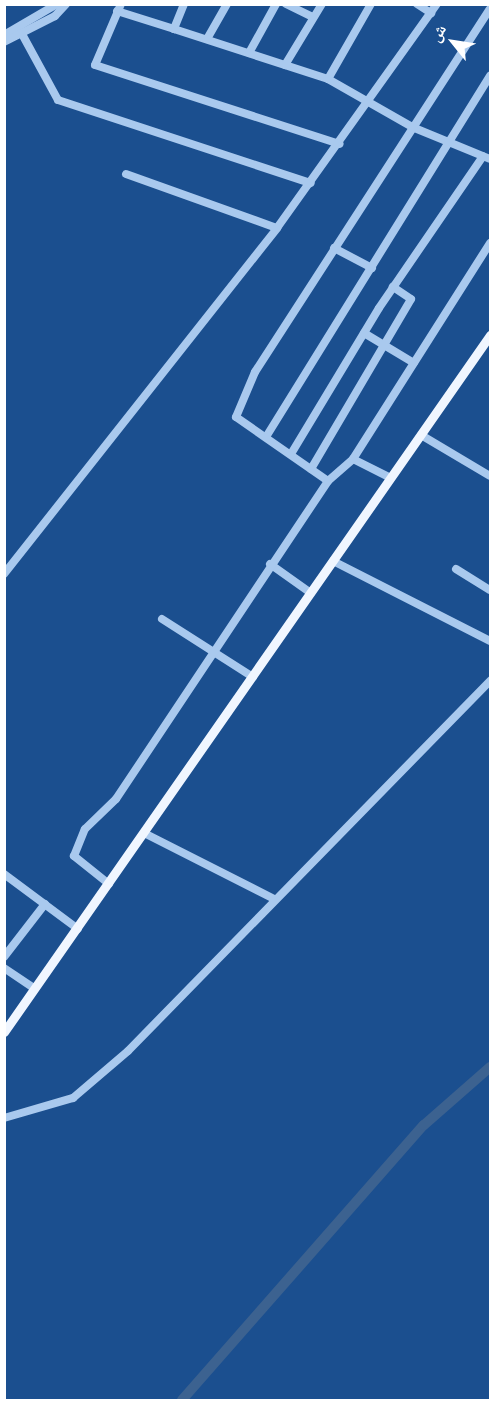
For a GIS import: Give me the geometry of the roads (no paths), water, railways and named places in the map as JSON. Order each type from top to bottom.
[{"type":"main road","points":[[5,1030],[78,929],[490,335]]},
{"type":"street","points":[[5,39],[57,4]]},
{"type":"street","points":[[5,39],[21,34],[66,4]]},
{"type":"street","points":[[174,29],[184,4]]},
{"type":"street","points":[[207,39],[227,4]]},
{"type":"street","points":[[249,53],[276,4]]},
{"type":"street","points":[[286,4],[313,17]]},
{"type":"street","points":[[285,65],[322,4]]},
{"type":"street","points":[[328,79],[371,4]]},
{"type":"street","points":[[417,4],[431,13]]},
{"type":"street","points":[[4,574],[277,228],[340,144],[437,4]]},
{"type":"street","points":[[291,454],[393,287],[487,157],[412,127],[328,79],[174,29],[119,8],[95,65],[340,144]]},
{"type":"street","points":[[328,481],[236,417],[255,372],[490,9]]},
{"type":"street","points":[[21,34],[58,100],[311,183]]},
{"type":"street","points":[[266,437],[453,142],[489,80]]},
{"type":"street","points":[[126,174],[277,228]]},
{"type":"street","points":[[109,884],[74,856],[85,829],[116,799],[270,564],[328,481],[353,459],[490,243]]},
{"type":"street","points":[[334,248],[372,268]]},
{"type":"street","points":[[311,469],[411,298],[393,287]]},
{"type":"street","points":[[363,333],[414,363]]},
{"type":"street","points":[[421,435],[490,476]]},
{"type":"street","points":[[353,459],[391,478]]},
{"type":"street","points":[[333,561],[490,641]]},
{"type":"street","points":[[270,564],[311,593]]},
{"type":"street","points":[[456,569],[490,590]]},
{"type":"street","points":[[162,619],[214,650],[253,677]]},
{"type":"street","points":[[4,1118],[73,1098],[128,1051],[274,898],[490,681]]},
{"type":"street","points":[[144,833],[274,898]]},
{"type":"street","points":[[4,874],[78,929]]},
{"type":"street","points":[[4,957],[45,904]]},
{"type":"street","points":[[4,968],[35,989]]},
{"type":"waterway","points":[[182,1400],[424,1125],[490,1067]]}]
